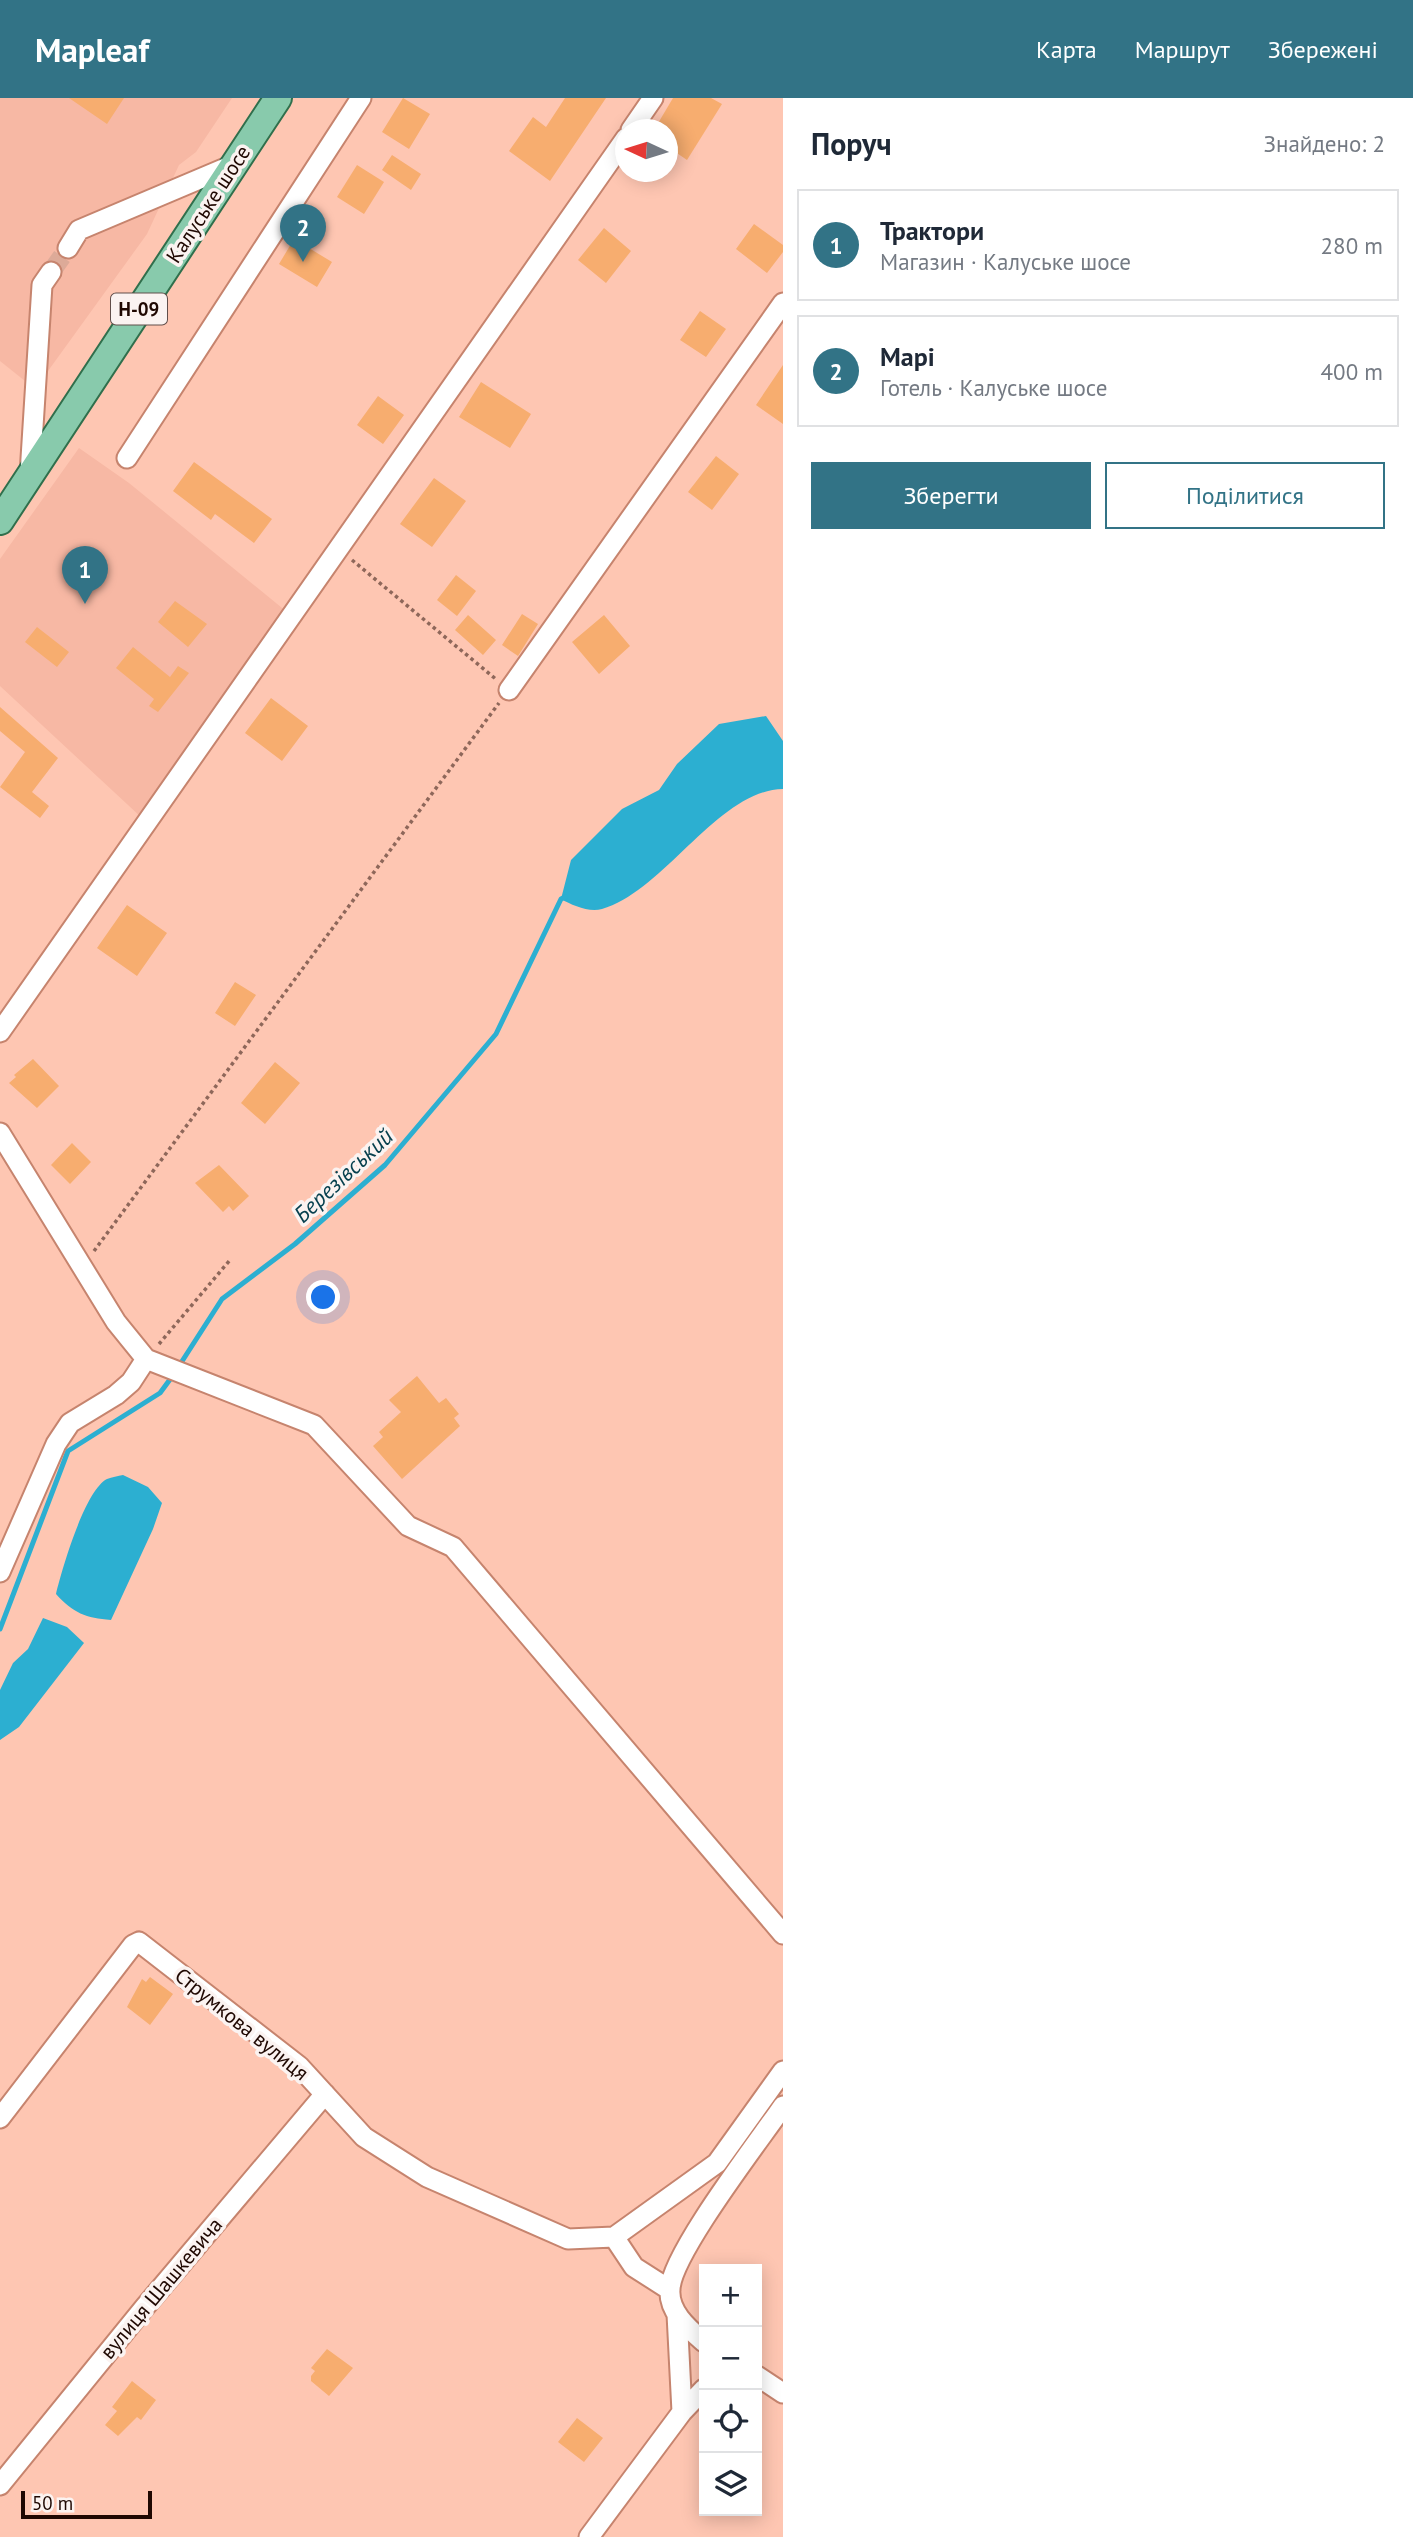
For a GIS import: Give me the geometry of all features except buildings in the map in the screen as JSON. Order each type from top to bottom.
[{"type":"main road","name":"Калуське шосе","points":[[0,521],[278,98]]},
{"type":"street","points":[[127,458],[361,98]]},
{"type":"street","points":[[639,119],[653,98]]},
{"type":"street","points":[[0,1032],[615,152]]},
{"type":"street","points":[[68,248],[79,230],[235,164]]},
{"type":"street","points":[[30,475],[42,285],[51,272]]},
{"type":"street","points":[[509,690],[783,303]]},
{"type":"street","points":[[0,1133],[116,1322],[146,1359],[314,1425],[408,1525],[453,1547],[783,1934]]},
{"type":"street","points":[[0,1572],[56,1444],[70,1423],[116,1395],[131,1382],[146,1359]]},
{"type":"street","name":"Струмкова вулиця","points":[[0,2118],[133,1945],[139,1942],[299,2066],[363,2137],[427,2177],[568,2239],[614,2237]]},
{"type":"street","points":[[670,2290],[634,2266],[614,2237],[718,2163],[783,2071]]},
{"type":"street","name":"вулиця Шашкевича","points":[[0,2485],[144,2308],[325,2094]]},
{"type":"street","points":[[682,2412],[677,2314],[670,2290],[688,2243],[783,2106]]},
{"type":"street","points":[[677,2314],[699,2337]]},
{"type":"street","points":[[762,2379],[783,2393]]},
{"type":"street","points":[[589,2537],[682,2412],[703,2390]]},
{"type":"path","points":[[82,1267],[509,690],[338,549]]},
{"type":"path","points":[[146,1359],[230,1260]]},
{"type":"shaded area","points":[[0,98],[232,98],[196,152],[179,165],[147,234],[35,389],[0,361]]},
{"type":"shaded area","points":[[79,448],[129,483],[287,612],[142,818],[0,686],[0,559]]},
{"type":"water","points":[[766,716],[783,741],[783,789],[759,794],[736,806],[648,883],[625,899],[602,909],[592,910],[561,899],[571,860],[622,809],[659,790],[677,764],[719,724]]},
{"type":"water","points":[[123,1475],[148,1487],[162,1503],[153,1529],[111,1620],[94,1618],[74,1610],[56,1594],[76,1531],[91,1498],[107,1479]]},
{"type":"water","points":[[43,1618],[67,1627],[84,1643],[19,1727],[0,1740],[0,1690],[13,1663],[28,1649]]},
{"type":"waterway","name":"Березівський","points":[[179,1366],[222,1299],[295,1244],[385,1165],[496,1034],[561,899],[565,897]]},
{"type":"waterway","name":"Березівський","points":[[0,1629],[68,1451],[160,1393],[174,1374]]},
{"type":"tunnel","points":[[51,272],[68,248]]},
{"type":"place","name":"Марі","points":[[303,262]]},
{"type":"place","name":"Трактори","points":[[85,604]]}]
